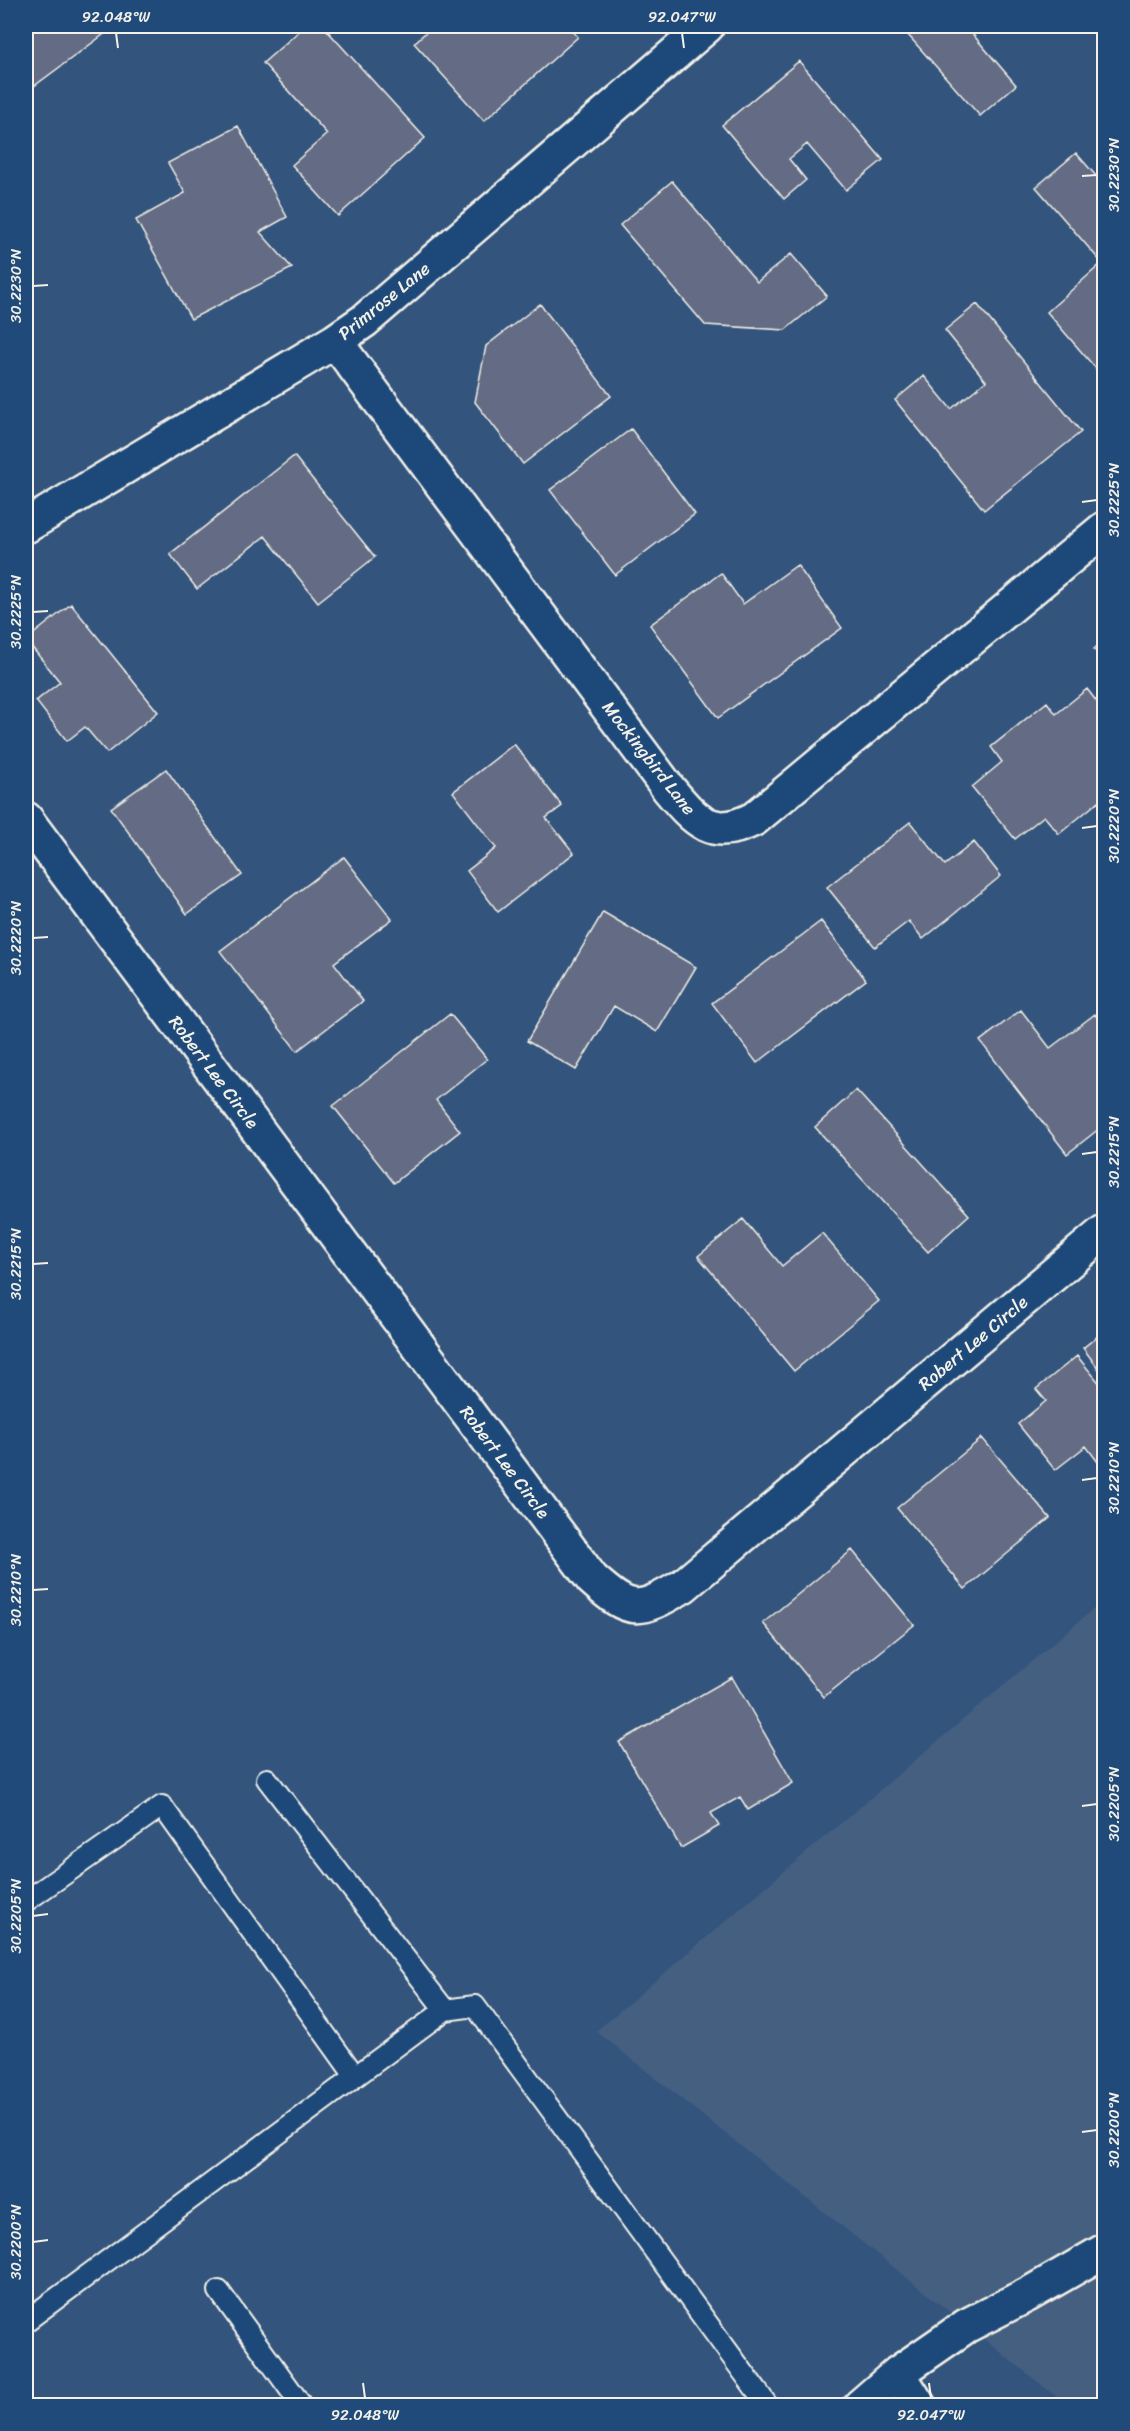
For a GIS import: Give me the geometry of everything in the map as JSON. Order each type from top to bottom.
[{"type":"street","name":"Primrose Lane","points":[[26,526],[335,341],[364,321],[707,26]]},
{"type":"street","name":"Mockingbird Lane","points":[[335,341],[668,788],[690,814],[706,826],[721,829],[740,826],[754,819],[1104,529]]},
{"type":"street","name":"Robert Lee Circle","points":[[26,819],[592,1579],[615,1600],[629,1606],[656,1603],[683,1586],[1104,1232]]},
{"type":"street","points":[[860,2406],[898,2373],[966,2326],[1029,2294],[1104,2251]]},
{"type":"street","points":[[898,2373],[919,2406]]},
{"type":"lane","points":[[267,1779],[445,2010]]},
{"type":"lane","points":[[26,1901],[162,1806],[355,2076]]},
{"type":"lane","points":[[26,2321],[445,2010],[476,2006],[768,2406]]},
{"type":"lane","points":[[219,2291],[303,2406]]},
{"type":"shaded area","points":[[1104,1600],[1104,2405],[1067,2405],[596,2031]]},
{"type":"building","points":[[26,26],[115,26],[26,92]]},
{"type":"building","points":[[305,26],[323,26],[425,138],[338,216],[292,165],[327,134],[263,63]]},
{"type":"building","points":[[433,26],[568,26],[578,37],[484,121],[414,43]]},
{"type":"building","points":[[900,26],[974,26],[969,30],[1016,85],[980,116]]},
{"type":"building","points":[[799,61],[883,160],[846,190],[807,144],[789,159],[806,180],[784,199],[722,125]]},
{"type":"building","points":[[238,126],[287,217],[260,232],[292,268],[191,319],[136,220],[185,193],[168,163]]},
{"type":"building","points":[[1076,153],[1104,185],[1104,378],[1047,312],[1102,263],[1036,187]]},
{"type":"building","points":[[672,181],[757,282],[791,254],[827,296],[785,330],[705,325],[620,225]]},
{"type":"building","points":[[540,304],[611,396],[523,464],[475,402],[486,346]]},
{"type":"building","points":[[977,304],[1081,432],[984,510],[895,400],[924,376],[951,409],[986,381],[945,330]]},
{"type":"building","points":[[631,429],[695,514],[615,575],[550,490]]},
{"type":"building","points":[[294,456],[375,557],[318,602],[265,536],[197,589],[170,554]]},
{"type":"building","points":[[797,565],[842,628],[718,718],[650,625],[721,573],[743,604]]},
{"type":"building","points":[[71,604],[158,712],[107,753],[85,727],[67,741],[36,701],[60,682],[26,640]]},
{"type":"building","points":[[1104,640],[1104,662],[1094,649]]},
{"type":"building","points":[[1087,689],[1104,711],[1104,770],[1101,773],[1104,777],[1104,797],[1059,834],[1044,816],[1015,839],[972,787],[1002,762],[991,747],[1047,702],[1056,714]]},
{"type":"building","points":[[514,744],[562,806],[546,818],[574,853],[498,912],[467,871],[496,848],[453,792]]},
{"type":"building","points":[[166,769],[242,875],[187,914],[111,808]]},
{"type":"building","points":[[910,822],[945,865],[974,842],[1001,876],[923,939],[909,921],[875,947],[827,887]]},
{"type":"building","points":[[344,857],[392,919],[334,963],[363,1001],[297,1051],[220,951]]},
{"type":"building","points":[[603,912],[696,967],[657,1032],[614,1006],[576,1070],[527,1041]]},
{"type":"building","points":[[821,921],[866,980],[757,1063],[712,1003]]},
{"type":"building","points":[[1021,1010],[1050,1048],[1095,1014],[1104,1027],[1104,1125],[1067,1154],[980,1041]]},
{"type":"building","points":[[450,1014],[487,1059],[436,1100],[460,1131],[394,1183],[333,1106]]},
{"type":"building","points":[[856,1090],[969,1215],[928,1252],[815,1127]]},
{"type":"building","points":[[743,1219],[782,1266],[822,1233],[879,1301],[794,1371],[698,1256]]},
{"type":"building","points":[[1104,1331],[1104,1376],[1083,1348]]},
{"type":"building","points":[[1077,1356],[1101,1385],[1104,1382],[1104,1470],[1086,1446],[1055,1470],[1018,1424],[1046,1401],[1036,1389]]},
{"type":"building","points":[[982,1438],[1050,1518],[965,1589],[897,1508]]},
{"type":"building","points":[[852,1550],[914,1625],[824,1697],[763,1623]]},
{"type":"building","points":[[732,1677],[793,1783],[748,1810],[740,1797],[711,1813],[719,1826],[681,1848],[619,1742]]}]
